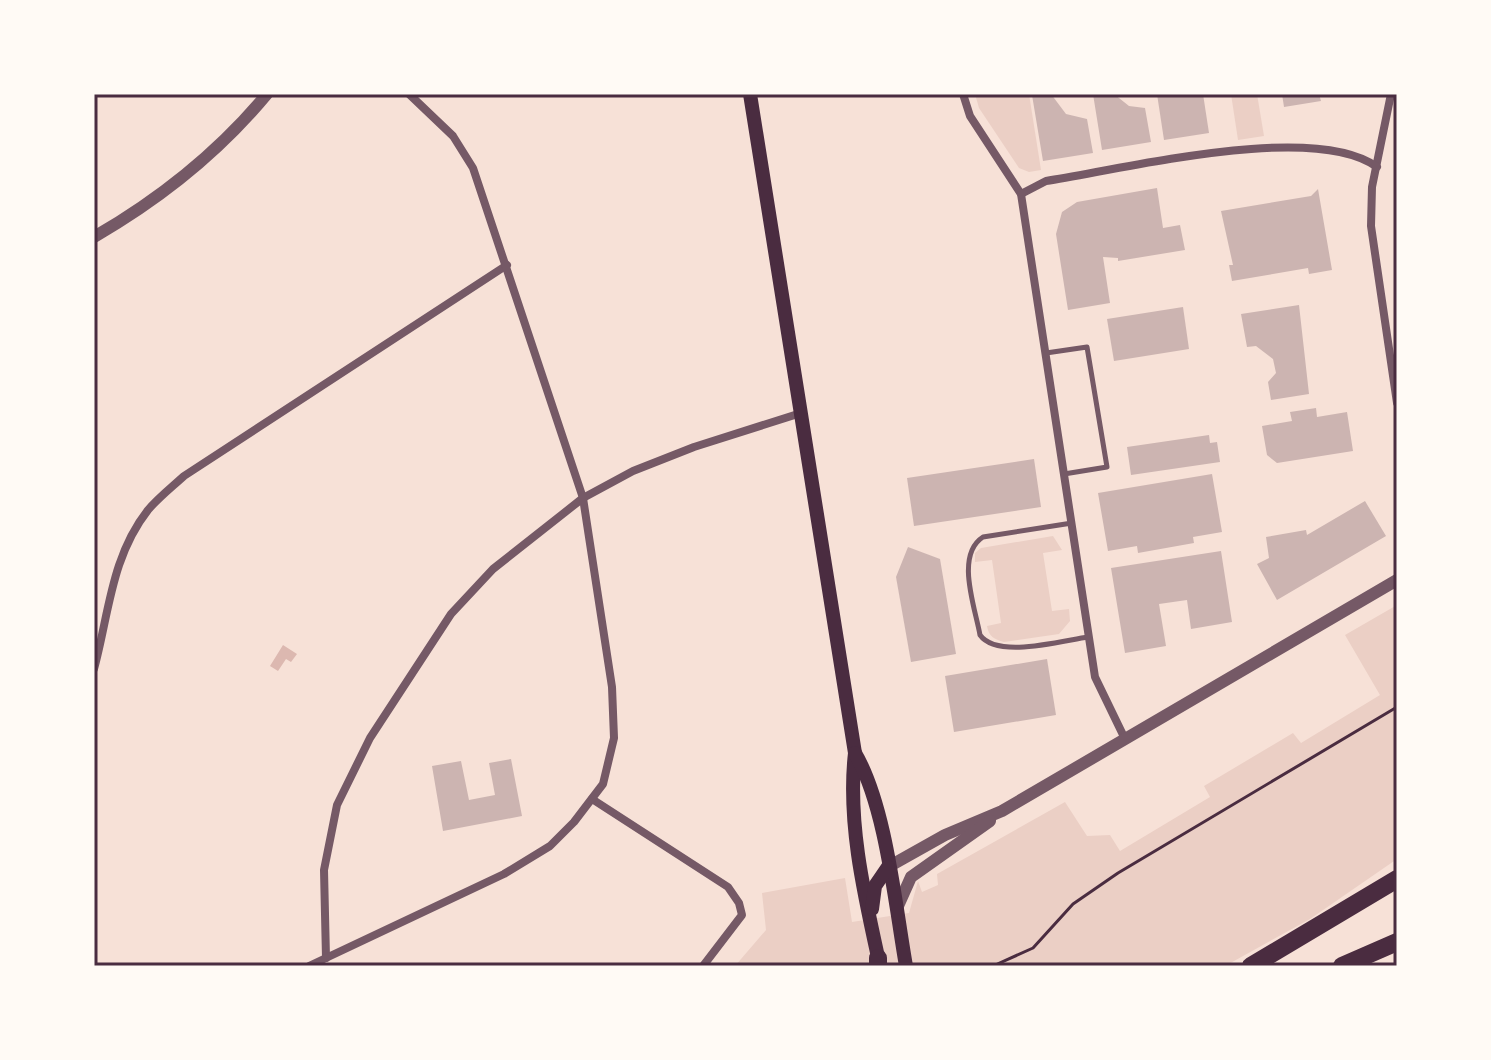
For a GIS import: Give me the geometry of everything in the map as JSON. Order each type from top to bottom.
[{"type":"highway","points":[[1251,966],[1397,879]]},
{"type":"highway","points":[[1342,966],[1397,942]]},
{"type":"main road","points":[[750,94],[855,753],[852,776],[860,864],[879,963]]},
{"type":"main road","points":[[855,753],[866,771],[906,966]]},
{"type":"main road","points":[[871,926],[875,886],[888,867]]},
{"type":"street","points":[[94,237],[142,210],[198,166],[267,94]]},
{"type":"street","points":[[309,966],[504,874],[550,846],[603,784],[614,738],[612,687],[583,498],[473,168],[453,136],[409,94]]},
{"type":"street","points":[[963,94],[970,116],[1021,194],[1095,677],[1125,739]]},
{"type":"street","points":[[1391,94],[1372,187],[1371,226],[1397,403]]},
{"type":"street","points":[[1021,194],[1046,181],[1264,146],[1338,150],[1362,157],[1377,167]]},
{"type":"street","points":[[94,669],[108,597],[124,548],[148,510],[184,476],[507,265]]},
{"type":"street","points":[[326,958],[324,870],[337,805],[370,738],[451,614],[493,569],[583,498],[633,471],[694,447],[801,413]]},
{"type":"street","points":[[888,867],[945,835],[1002,811],[1397,580]]},
{"type":"street","points":[[592,799],[728,887],[739,903],[742,915],[703,966]]},
{"type":"street","points":[[896,914],[900,895],[911,877],[960,845],[1002,811]]},
{"type":"lane","points":[[1045,353],[1087,347],[1107,467],[1064,474]]},
{"type":"lane","points":[[1072,523],[983,537],[974,543],[968,558],[970,573],[980,635],[985,643],[1001,649],[1089,637]]},
{"type":"path","points":[[993,966],[1033,948],[1073,904],[1118,873],[1397,707]]},
{"type":"shaded area","points":[[975,94],[1029,94],[1041,170],[1029,172],[1019,168],[979,108]]},
{"type":"shaded area","points":[[1231,94],[1257,94],[1264,136],[1238,140]]},
{"type":"shaded area","points":[[1053,536],[1062,550],[1043,553],[1052,611],[1069,609],[1070,621],[1059,634],[1004,642],[995,639],[987,626],[1001,623],[992,560],[975,562],[975,553],[981,548]]},
{"type":"shaded area","points":[[1397,605],[1397,859],[1310,919],[1225,966],[735,966],[766,930],[762,893],[845,878],[852,922],[909,913],[918,881],[922,892],[938,885],[937,874],[1065,802],[1087,836],[1110,835],[1120,851],[1210,797],[1204,786],[1293,733],[1301,743],[1380,695],[1345,635]]},
{"type":"shaded area","points":[[283,645],[297,654],[291,662],[286,659],[278,671],[270,666]]},
{"type":"building","points":[[1051,94],[1066,114],[1087,119],[1093,153],[1043,161],[1032,95]]},
{"type":"building","points":[[1093,94],[1114,94],[1129,106],[1145,108],[1151,142],[1102,150]]},
{"type":"building","points":[[1157,94],[1203,94],[1209,133],[1164,140]]},
{"type":"building","points":[[1282,94],[1319,94],[1321,101],[1284,107]]},
{"type":"building","points":[[1157,188],[1163,228],[1180,225],[1185,250],[1118,261],[1118,258],[1103,257],[1110,303],[1068,310],[1056,234],[1062,212],[1077,202]]},
{"type":"building","points":[[1318,189],[1332,270],[1309,274],[1308,268],[1232,281],[1229,265],[1233,265],[1221,211],[1311,196]]},
{"type":"building","points":[[1299,305],[1309,394],[1271,400],[1268,382],[1276,373],[1273,359],[1256,346],[1247,347],[1241,314]]},
{"type":"building","points":[[1183,307],[1189,349],[1114,361],[1107,319]]},
{"type":"building","points":[[1316,408],[1317,417],[1347,412],[1353,451],[1277,463],[1267,455],[1262,426],[1292,421],[1290,412]]},
{"type":"building","points":[[1209,435],[1210,443],[1217,442],[1220,462],[1131,475],[1127,447]]},
{"type":"building","points":[[1034,459],[1041,507],[914,526],[907,478]]},
{"type":"building","points":[[1212,474],[1222,532],[1193,537],[1194,543],[1138,553],[1137,546],[1108,551],[1098,493]]},
{"type":"building","points":[[1365,501],[1386,536],[1277,600],[1257,564],[1269,558],[1266,537],[1306,530],[1307,535]]},
{"type":"building","points":[[908,547],[940,559],[956,654],[911,662],[896,577]]},
{"type":"building","points":[[1221,551],[1232,622],[1191,629],[1187,600],[1159,604],[1166,646],[1125,653],[1111,568]]},
{"type":"building","points":[[1047,659],[1056,715],[954,732],[945,676]]},
{"type":"building","points":[[511,759],[522,816],[443,831],[432,766],[461,761],[469,800],[495,795],[489,763]]}]
